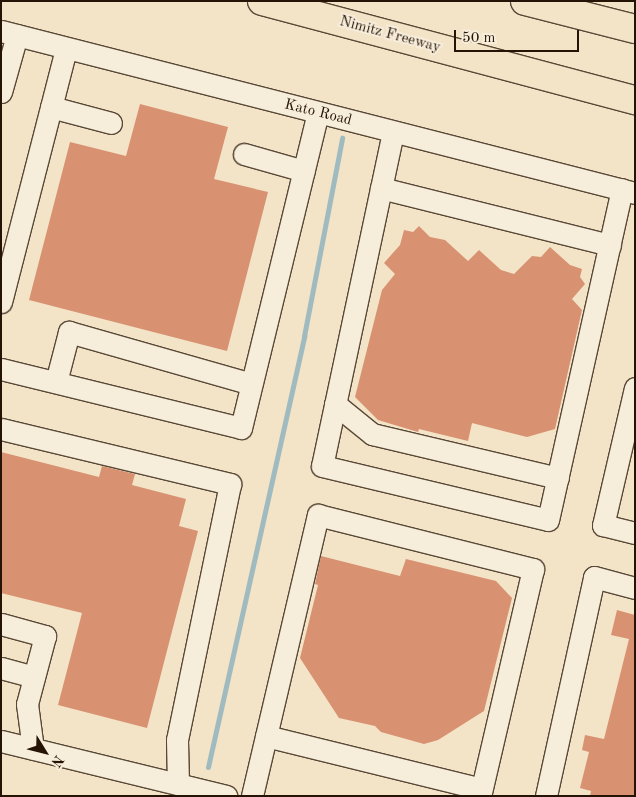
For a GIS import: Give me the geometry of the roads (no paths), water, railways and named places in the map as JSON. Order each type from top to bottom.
[{"type":"highway","name":"Nimitz Freeway","points":[[262,1],[635,100]]},
{"type":"highway","points":[[525,1],[635,29]]},
{"type":"street","name":"Kato Road","points":[[9,33],[628,191]]},
{"type":"street","points":[[1,92],[9,33]]},
{"type":"street","points":[[1,302],[66,48]]},
{"type":"street","points":[[51,107],[111,123]]},
{"type":"street","points":[[1,369],[241,428],[318,113]]},
{"type":"street","points":[[393,132],[322,466],[548,520],[610,245],[628,191]]},
{"type":"street","points":[[244,154],[304,171]]},
{"type":"street","points":[[381,188],[610,245]]},
{"type":"street","points":[[56,382],[69,332],[252,384]]},
{"type":"street","points":[[635,388],[603,525],[635,533]]},
{"type":"street","points":[[335,404],[372,434],[558,478]]},
{"type":"street","points":[[1,429],[230,484],[166,787]]},
{"type":"street","points":[[252,796],[266,736],[318,515],[533,569],[480,792],[266,736]]},
{"type":"street","points":[[546,796],[594,577],[635,588]]},
{"type":"street","points":[[1,624],[45,636],[27,704],[33,749]]},
{"type":"street","points":[[1,668],[34,677]]},
{"type":"street","points":[[1,741],[166,787],[226,796]]},
{"type":"waterway","points":[[208,767],[304,336],[342,138]]}]
